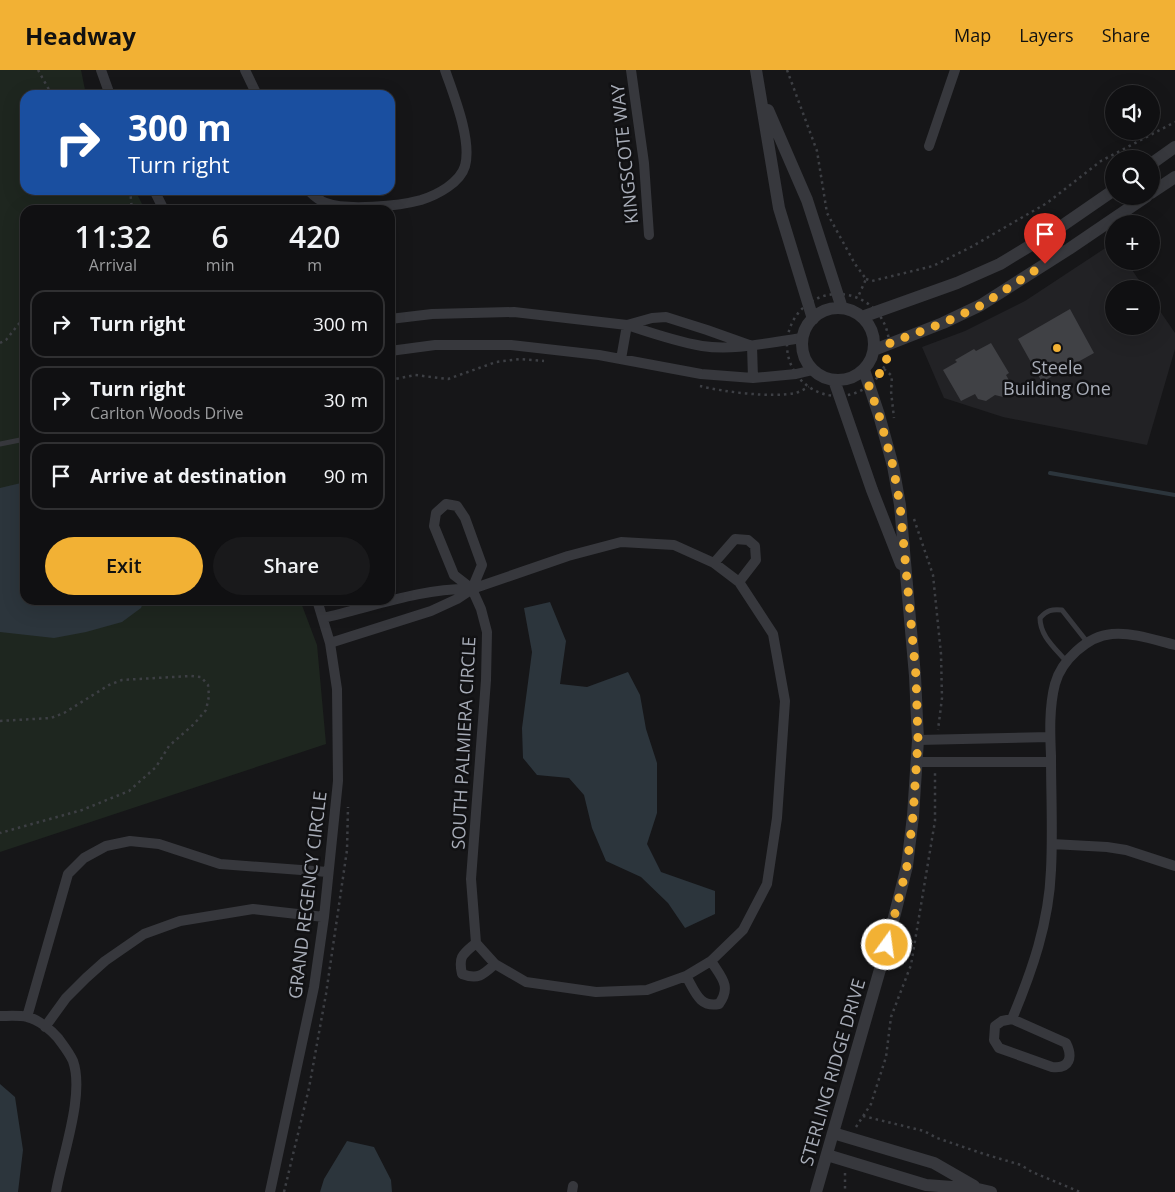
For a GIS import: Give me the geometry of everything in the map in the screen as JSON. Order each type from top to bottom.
[{"type":"street","points":[[101,70],[108,90]]},
{"type":"street","points":[[245,70],[255,90]]},
{"type":"street","points":[[382,205],[421,200],[454,184],[464,167],[466,145],[463,129],[445,70]]},
{"type":"street","name":"KINGSCOTE WAY","points":[[631,70],[644,163],[649,235]]},
{"type":"street","points":[[756,70],[779,208],[813,319]]},
{"type":"street","points":[[929,146],[955,70]]},
{"type":"street","points":[[761,94],[808,200],[842,308]]},
{"type":"street","points":[[1160,158],[1175,147]]},
{"type":"street","points":[[1160,187],[1175,177]]},
{"type":"street","points":[[315,195],[326,203],[339,205]]},
{"type":"street","points":[[862,317],[957,283],[1000,264],[1056,230],[1105,196]]},
{"type":"street","points":[[874,350],[943,323],[982,305],[1134,205]]},
{"type":"street","points":[[1056,230],[1069,249]]},
{"type":"street","points":[[842,308],[853,311],[862,317],[872,332],[874,350],[871,361],[864,370],[850,379],[834,380],[823,377],[813,370],[804,356],[803,338],[806,328],[813,319],[821,312],[842,308]]},
{"type":"street","points":[[395,318],[432,314],[514,312],[627,325],[703,346],[752,346],[803,338]]},
{"type":"street","points":[[627,325],[652,318],[666,318],[752,346]]},
{"type":"street","points":[[621,359],[627,325]]},
{"type":"street","points":[[395,350],[435,345],[511,346],[621,359],[701,374],[753,378],[796,374],[813,370]]},
{"type":"street","points":[[752,346],[753,378]]},
{"type":"street","name":"STERLING RIDGE DRIVE","points":[[816,1192],[887,945],[907,866],[917,762],[916,676],[898,495],[893,466],[864,370]]},
{"type":"street","name":"STERLING RIDGE DRIVE","points":[[834,380],[872,490],[906,575]]},
{"type":"street","points":[[446,504],[457,506],[465,518],[482,565],[472,589],[454,575],[434,526],[436,513],[446,504]]},
{"type":"street","points":[[714,563],[736,539],[748,540],[755,546],[756,560],[738,582]]},
{"type":"street","points":[[330,643],[431,611],[457,599],[472,589],[568,556],[621,542],[674,545],[714,563],[738,582],[773,634],[785,701],[778,818],[767,884],[743,930],[711,961],[686,976],[646,990],[596,992],[526,982],[495,964],[476,943],[463,954],[460,964],[462,974],[471,977],[482,975],[495,964]]},
{"type":"street","points":[[395,601],[426,593],[472,589]]},
{"type":"street","name":"SOUTH PALMIERA CIRCLE","points":[[472,589],[481,609],[487,632],[486,680],[470,879],[476,943]]},
{"type":"street","name":"GRAND REGENCY CIRCLE","points":[[270,1192],[314,988],[324,917],[338,772],[337,689],[330,643],[319,605]]},
{"type":"street","points":[[323,618],[377,605]]},
{"type":"street","points":[[1012,1019],[1030,977],[1041,940],[1048,905],[1052,844],[1050,737],[1052,699],[1055,683],[1070,656],[1094,640],[1110,634],[1124,634],[1175,645]]},
{"type":"street","points":[[918,740],[1050,737]]},
{"type":"street","points":[[917,762],[1051,762]]},
{"type":"street","points":[[27,1017],[68,874],[84,858],[106,846],[130,841],[159,844],[220,864],[328,872]]},
{"type":"street","points":[[1052,844],[1117,848],[1175,866]]},
{"type":"street","points":[[45,1027],[66,998],[86,978],[105,961],[144,934],[180,921],[254,910],[324,917]]},
{"type":"street","points":[[686,976],[700,1000],[711,1005],[719,1004],[726,995],[725,983],[711,961]]},
{"type":"street","points":[[0,1016],[27,1017],[45,1027],[54,1033],[72,1060],[76,1076],[76,1091],[56,1192]]},
{"type":"street","points":[[1012,1019],[1066,1043],[1070,1051],[1066,1065],[1061,1068],[1052,1067],[999,1048],[994,1040],[995,1026],[1012,1019]]},
{"type":"street","points":[[833,1132],[934,1163],[985,1190]]},
{"type":"street","points":[[827,1155],[926,1185],[985,1190]]},
{"type":"lane","points":[[0,444],[20,440]]},
{"type":"lane","points":[[1066,661],[1042,633],[1040,618],[1046,612],[1053,609],[1062,610],[1088,644]]},
{"type":"path","points":[[38,70],[49,90]]},
{"type":"path","points":[[787,70],[816,151],[827,213],[855,264],[866,279],[872,281],[933,266],[971,247],[1047,203],[1102,161],[1175,122]]},
{"type":"path","points":[[858,297],[866,279]]},
{"type":"path","points":[[838,293],[858,297],[869,303],[877,311],[888,332],[890,343],[884,369],[869,386],[860,392],[839,396],[823,394],[809,387],[796,374],[789,358],[787,340],[794,319],[808,303],[827,294],[838,293]]},
{"type":"path","points":[[0,342],[6,340],[20,322]]},
{"type":"path","points":[[395,379],[415,375],[448,379],[496,362],[520,359],[548,362]]},
{"type":"path","points":[[0,721],[51,718],[64,713],[109,685],[122,680],[191,676],[201,677],[208,685],[209,696],[206,710],[194,724],[169,746],[156,767],[129,790],[82,810],[0,833]]},
{"type":"path","points":[[863,1116],[924,1130],[937,1138],[1021,1165],[1032,1172],[1080,1192]]},
{"type":"shaded area","points":[[0,70],[81,70],[85,90],[20,90],[20,195],[138,195],[142,205],[20,205],[20,605],[302,605],[317,645],[326,744],[0,852]]},
{"type":"shaded area","points":[[1105,248],[1105,270],[1132,270],[1139,280],[1105,280],[1105,335],[1160,335],[1160,311],[1175,333],[1175,349],[1147,445],[1003,417],[944,398],[922,347],[965,331],[1025,301]]},
{"type":"shaded area","points":[[20,483],[20,605],[142,605],[141,608],[122,622],[54,638],[0,632],[0,488]]},
{"type":"shaded area","points":[[550,602],[566,641],[560,684],[587,687],[628,672],[640,695],[646,729],[657,763],[657,813],[647,844],[661,872],[715,891],[715,914],[685,928],[668,903],[641,877],[606,861],[592,828],[584,795],[569,778],[537,775],[523,758],[522,728],[532,652],[524,608]]},
{"type":"shaded area","points":[[0,1084],[15,1097],[23,1150],[18,1192],[0,1192]]},
{"type":"shaded area","points":[[347,1141],[374,1147],[391,1180],[392,1192],[320,1192],[324,1179]]},
{"type":"building","name":"Steele Building One","points":[[1070,309],[1094,353],[1042,382],[1018,339]]},
{"type":"building","points":[[991,343],[1009,373],[1006,375],[1015,391],[1003,397],[995,395],[986,401],[978,399],[975,394],[961,401],[943,370],[957,362],[955,360],[974,349],[976,351]]},
{"type":"waterway","points":[[1050,473],[1175,495]]},
{"type":"place","name":"Steele Building One","points":[[1057,348]]},
{"type":"route","points":[[887,945],[907,866],[913,816],[918,740],[916,676],[900,505],[893,466],[869,386],[884,369],[890,343],[943,323],[982,305],[1045,264]]}]
